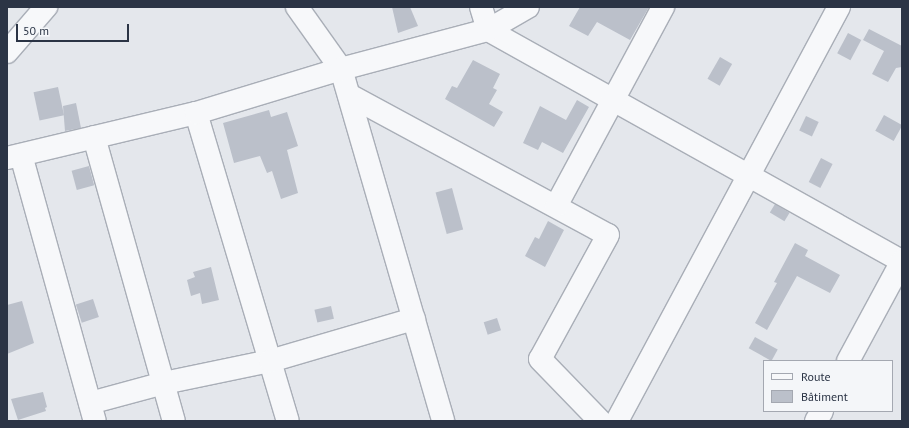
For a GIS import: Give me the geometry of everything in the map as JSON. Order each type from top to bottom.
[{"type":"street","points":[[7,52],[46,7]]},
{"type":"street","points":[[297,7],[341,69],[443,421]]},
{"type":"street","points":[[481,7],[488,30],[902,261],[849,360]]},
{"type":"street","points":[[414,319],[270,361],[164,384],[93,412],[14,156],[196,113],[341,69],[488,30],[528,7]]},
{"type":"street","points":[[556,206],[663,7]]},
{"type":"street","points":[[617,421],[840,7]]},
{"type":"street","points":[[349,95],[608,235],[540,359],[600,421]]},
{"type":"street","points":[[196,113],[288,421]]},
{"type":"street","points":[[94,137],[174,421]]},
{"type":"street","points":[[816,421],[821,412]]},
{"type":"building","points":[[392,7],[410,7],[418,26],[398,33]]},
{"type":"building","points":[[580,7],[649,7],[630,40],[597,22],[588,36],[569,26]]},
{"type":"building","points":[[869,29],[902,46],[902,67],[896,68],[888,82],[872,74],[884,51],[863,40]]},
{"type":"building","points":[[848,33],[861,40],[850,60],[837,53]]},
{"type":"building","points":[[720,57],[732,64],[720,86],[708,79]]},
{"type":"building","points":[[473,60],[500,74],[493,88],[497,90],[489,104],[503,112],[494,127],[445,99],[452,86],[457,88]]},
{"type":"building","points":[[58,87],[64,115],[40,121],[34,92]]},
{"type":"building","points":[[577,100],[589,107],[563,153],[542,142],[538,150],[523,143],[540,106],[566,120]]},
{"type":"building","points":[[76,103],[81,128],[65,131],[63,106]]},
{"type":"building","points":[[269,110],[271,117],[287,112],[298,146],[287,150],[298,193],[281,199],[272,171],[267,173],[260,156],[234,163],[223,123]]},
{"type":"building","points":[[884,115],[902,125],[894,141],[875,131]]},
{"type":"building","points":[[806,116],[819,122],[812,136],[799,131]]},
{"type":"building","points":[[821,158],[833,164],[820,188],[809,182]]},
{"type":"building","points":[[89,166],[94,185],[77,190],[72,171]]},
{"type":"building","points":[[452,188],[463,230],[447,234],[436,192]]},
{"type":"building","points":[[775,204],[790,213],[784,221],[770,213]]},
{"type":"building","points":[[548,221],[564,230],[545,267],[525,256],[535,237],[539,239]]},
{"type":"building","points":[[795,243],[808,250],[805,256],[840,275],[830,293],[797,276],[767,330],[755,323],[777,283],[774,282]]},
{"type":"building","points":[[211,267],[219,300],[202,304],[200,293],[191,296],[187,280],[195,277],[193,272]]},
{"type":"building","points":[[93,299],[99,317],[82,323],[76,305]]},
{"type":"building","points":[[22,301],[34,343],[7,354],[7,305]]},
{"type":"building","points":[[331,306],[334,319],[317,322],[314,310]]},
{"type":"building","points":[[497,318],[501,330],[488,335],[484,322]]},
{"type":"building","points":[[755,337],[778,350],[772,360],[749,348]]},
{"type":"building","points":[[43,392],[47,407],[45,408],[46,411],[18,420],[11,399]]}]
